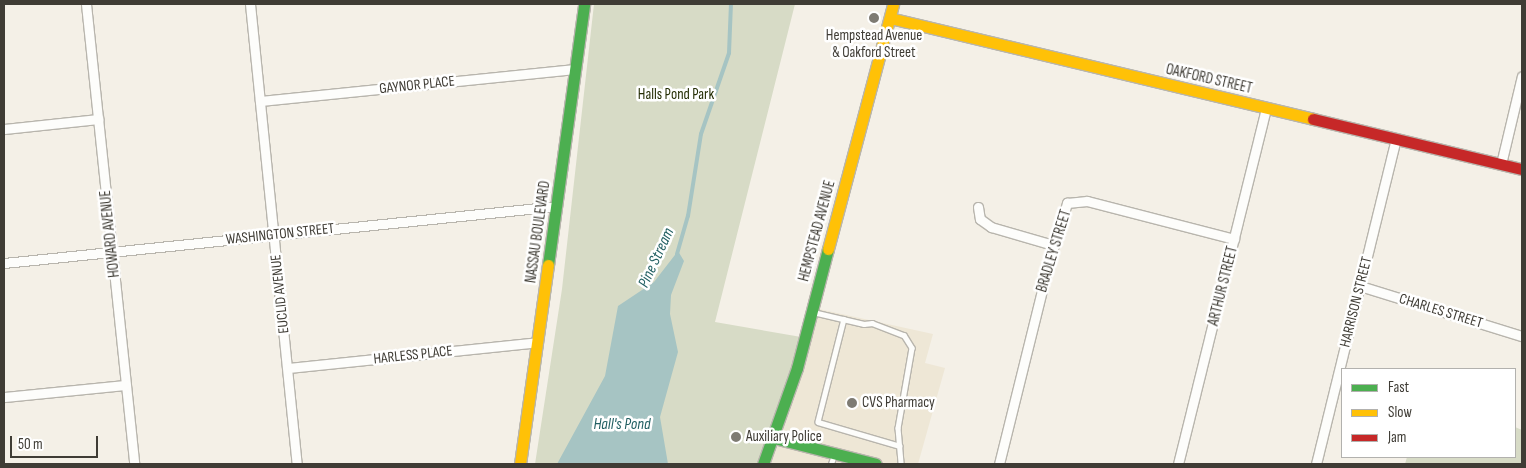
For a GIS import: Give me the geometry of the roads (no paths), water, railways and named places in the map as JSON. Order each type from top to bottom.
[{"type":"main road","name":"NASSAU BOULEVARD","points":[[520,464],[584,4]]},
{"type":"main road","name":"HEMPSTEAD AVENUE","points":[[763,464],[774,438],[812,312],[893,4]]},
{"type":"main road","name":"OAKFORD STREET","points":[[890,18],[1522,169]]},
{"type":"main road","points":[[774,438],[832,459],[876,464]]},
{"type":"street","name":"HOWARD AVENUE","points":[[86,4],[134,464]]},
{"type":"street","name":"EUCLID AVENUE","points":[[250,4],[297,464]]},
{"type":"street","name":"GAYNOR PLACE","points":[[260,102],[575,70]]},
{"type":"street","points":[[1501,164],[1522,76]]},
{"type":"street","name":"ARTHUR STREET","points":[[1178,464],[1266,108]]},
{"type":"street","points":[[4,129],[98,119]]},
{"type":"street","name":"HARRISON STREET","points":[[1316,464],[1396,139]]},
{"type":"street","name":"BRADLEY STREET","points":[[999,464],[1053,245],[1067,203],[1077,201],[1234,239]]},
{"type":"street","name":"WASHINGTON STREET","points":[[4,263],[557,206]]},
{"type":"street","points":[[978,207],[980,219],[991,226],[1053,245]]},
{"type":"street","name":"CHARLES STREET","points":[[1360,286],[1522,336]]},
{"type":"street","name":"HARLESS PLACE","points":[[288,368],[538,342]]},
{"type":"street","points":[[4,398],[125,384]]},
{"type":"lane","points":[[812,312],[872,323],[904,335],[912,348],[898,428],[901,464]]},
{"type":"lane","points":[[844,319],[818,422],[900,446]]},
{"type":"water","name":"Hall's Pond","points":[[678,251],[684,261],[671,295],[670,314],[678,352],[660,417],[668,464],[557,464],[605,376],[618,306],[654,282]]},
{"type":"waterway","name":"Pine Stream","points":[[677,254],[688,216],[701,134],[729,53],[731,4]]},
{"type":"place","name":"Hempstead Avenue & Oakford Street","points":[[874,18]]},
{"type":"place","name":"CVS Pharmacy","points":[[852,403]]},
{"type":"place","name":"Auxiliary Police","points":[[736,437]]},
{"type":"park label","name":"Halls Pond Park","points":[[676,95]]}]
